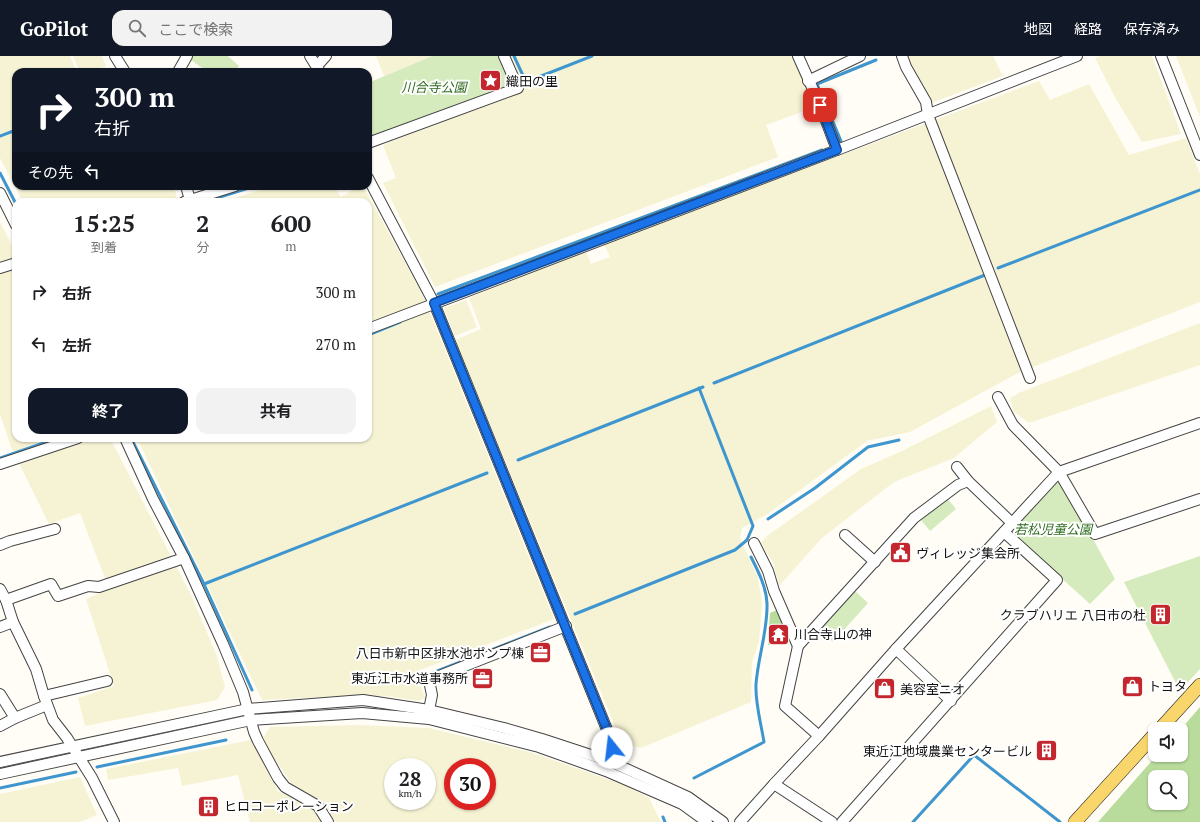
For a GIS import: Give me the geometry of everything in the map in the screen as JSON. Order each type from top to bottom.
[{"type":"main road","points":[[1166,722],[1200,685]]},
{"type":"main road","points":[[1075,822],[1148,742]]},
{"type":"street","points":[[115,56],[122,68]]},
{"type":"street","points":[[180,68],[187,56]]},
{"type":"street","points":[[310,56],[318,68]]},
{"type":"street","points":[[320,68],[326,56]]},
{"type":"street","points":[[372,142],[518,88],[504,56]]},
{"type":"street","points":[[798,56],[820,105],[837,150]]},
{"type":"street","points":[[808,81],[860,56]]},
{"type":"street","points":[[902,56],[906,67],[926,102],[928,115],[1030,378]]},
{"type":"street","points":[[372,327],[928,115],[1077,56]]},
{"type":"street","points":[[1161,56],[1200,154]]},
{"type":"street","points":[[372,186],[434,303],[610,737],[612,748],[609,761]]},
{"type":"street","points":[[197,198],[222,190]]},
{"type":"street","points":[[0,194],[12,217]]},
{"type":"street","points":[[0,268],[12,264]]},
{"type":"street","points":[[998,397],[1013,425],[1059,472],[1095,534],[1200,499]]},
{"type":"street","points":[[740,822],[896,649],[1059,472],[1200,423]]},
{"type":"street","points":[[0,464],[66,442]]},
{"type":"street","points":[[127,442],[153,499],[184,558],[223,644],[243,692],[254,732],[278,778],[285,787],[318,806],[328,822]]},
{"type":"street","points":[[957,467],[968,481],[1012,523]]},
{"type":"street","points":[[819,736],[785,706],[798,646],[914,518],[958,485],[968,481]]},
{"type":"street","points":[[0,545],[55,529]]},
{"type":"street","points":[[842,822],[1057,580],[1004,532]]},
{"type":"street","points":[[845,535],[874,562]]},
{"type":"street","points":[[754,543],[768,571],[774,592],[798,646]]},
{"type":"street","points":[[6,600],[51,584],[58,596],[88,586],[99,588],[184,558]]},
{"type":"street","points":[[0,589],[6,600],[13,622],[36,670],[53,720],[73,747],[92,778],[114,822]]},
{"type":"street","points":[[0,627],[13,622]]},
{"type":"street","points":[[429,710],[432,696],[429,680],[566,626]]},
{"type":"street","points":[[896,649],[951,701]]},
{"type":"street","points":[[0,726],[46,701],[107,681]]},
{"type":"street","points":[[0,694],[15,718]]},
{"type":"street","points":[[0,762],[248,709],[363,700],[429,710],[534,736],[609,761],[688,797],[724,822]]},
{"type":"street","points":[[0,774],[251,720],[362,713],[429,719],[539,747],[606,771],[682,804],[707,822]]},
{"type":"street","points":[[774,784],[832,822]]},
{"type":"shaded area","points":[[0,56],[70,56],[75,68],[12,68],[12,181],[0,158]]},
{"type":"shaded area","points":[[73,56],[102,56],[106,66],[102,68],[78,68]]},
{"type":"shaded area","points":[[376,56],[432,56],[384,76]]},
{"type":"shaded area","points":[[509,56],[799,56],[820,105],[766,125],[778,157],[435,287],[383,183],[396,178],[383,145],[524,90]]},
{"type":"shaded area","points":[[907,56],[993,56],[1003,76],[931,103]]},
{"type":"shaded area","points":[[1100,56],[1152,56],[1181,134],[1142,142],[1116,99],[1095,58]]},
{"type":"shaded area","points":[[1176,56],[1200,56],[1200,117]]},
{"type":"shaded area","points":[[1039,81],[1050,100],[1089,84],[1129,155],[1186,138],[1200,174],[1200,302],[1020,372],[910,432],[867,441],[766,515],[742,528],[740,538],[758,578],[762,603],[759,642],[752,662],[751,702],[641,748],[622,743],[455,340],[481,329],[469,298],[586,251],[591,264],[610,257],[604,244]]},
{"type":"shaded area","points":[[17,190],[175,190],[177,198],[21,198]]},
{"type":"shaded area","points":[[260,190],[337,190],[341,197],[352,190],[365,190],[370,198],[234,198]]},
{"type":"shaded area","points":[[372,202],[422,293],[554,619],[415,672],[425,698],[419,701],[386,696],[262,700],[139,442],[372,442]]},
{"type":"shaded area","points":[[0,222],[12,245],[12,258],[0,262]]},
{"type":"shaded area","points":[[12,270],[12,442],[112,442],[191,595],[217,656],[225,687],[217,700],[85,726],[78,698],[114,686],[86,599],[109,589],[80,513],[49,524],[11,447],[0,414],[0,274]]},
{"type":"shaded area","points":[[466,300],[477,327],[455,336],[444,308]]},
{"type":"shaded area","points":[[1200,323],[1200,365],[1029,423],[1013,411],[1010,398],[1021,392]]},
{"type":"shaded area","points":[[991,406],[997,422],[954,458],[894,482],[822,538],[779,586],[773,563],[761,543],[767,536],[861,469],[902,451]]},
{"type":"shaded area","points":[[360,725],[429,728],[533,753],[627,786],[649,798],[661,822],[335,822],[324,803],[291,783],[262,740],[270,727]]},
{"type":"shaded area","points":[[251,740],[278,791],[315,810],[323,822],[250,822],[238,775],[182,786],[178,768],[108,780],[106,769]]},
{"type":"shaded area","points":[[80,777],[97,815],[80,822],[0,822],[0,794]]},
{"type":"green space","points":[[193,56],[228,56],[239,66],[238,68],[202,68],[191,60]]},
{"type":"green space","name":"川合寺公園","points":[[432,56],[504,56],[518,88],[372,142],[372,81]]},
{"type":"green space","name":"若松児童公園","points":[[1059,477],[1115,579],[1090,604],[1009,531]]},
{"type":"green space","points":[[947,498],[956,509],[930,531],[921,520]]},
{"type":"green space","points":[[1200,556],[1200,669],[1180,691],[1124,582]]},
{"type":"green space","points":[[855,591],[868,603],[833,642],[819,630]]},
{"type":"green space","points":[[777,610],[790,639],[768,645],[770,613]]},
{"type":"green space","points":[[1200,707],[1200,822],[1098,822],[1151,762],[1188,762],[1187,722]]},
{"type":"waterway","points":[[514,56],[526,82],[592,56]]},
{"type":"waterway","points":[[841,141],[817,84],[876,60]]},
{"type":"waterway","points":[[0,136],[12,132]]},
{"type":"waterway","points":[[438,294],[822,150]]},
{"type":"waterway","points":[[0,173],[13,198]]},
{"type":"waterway","points":[[217,198],[242,190]]},
{"type":"waterway","points":[[998,268],[1200,190]]},
{"type":"waterway","points":[[714,383],[985,275]]},
{"type":"waterway","points":[[372,333],[400,322]]},
{"type":"waterway","points":[[518,460],[703,387]]},
{"type":"waterway","points":[[575,614],[735,550],[747,540],[753,526],[699,388]]},
{"type":"waterway","points":[[768,519],[815,488],[868,447],[899,440]]},
{"type":"waterway","points":[[0,458],[46,442]]},
{"type":"waterway","points":[[133,442],[204,584],[252,690]]},
{"type":"waterway","points":[[204,584],[487,473]]},
{"type":"waterway","points":[[694,778],[764,742],[757,706],[756,684],[766,623],[767,603],[759,573],[751,557]]},
{"type":"waterway","points":[[422,677],[550,627]]},
{"type":"waterway","points":[[97,767],[226,740]]},
{"type":"waterway","points":[[913,822],[974,755],[1060,822]]},
{"type":"waterway","points":[[0,788],[76,772]]},
{"type":"waterway","points":[[663,817],[665,822]]},
{"type":"place","name":"織田の里","points":[[490,81]]},
{"type":"place","name":"ヴィレッジ集会所","points":[[901,553]]},
{"type":"place","name":"クラブハリエ 八日市の杜","points":[[1161,615]]},
{"type":"place","name":"川合寺山の神","points":[[778,634]]},
{"type":"place","name":"八日市新中区排水池ポンプ棟","points":[[540,653]]},
{"type":"place","name":"東近江市水道事務所","points":[[483,678]]},
{"type":"place","name":"トヨタ","points":[[1133,686]]},
{"type":"place","name":"美容室ニオ","points":[[885,689]]},
{"type":"place","name":"東近江地域農業センタービル","points":[[1047,751]]},
{"type":"place","name":"ヒロコーポレーション","points":[[209,806]]},
{"type":"route","points":[[612,748],[610,737],[566,626],[434,303],[837,150],[820,105]]}]
